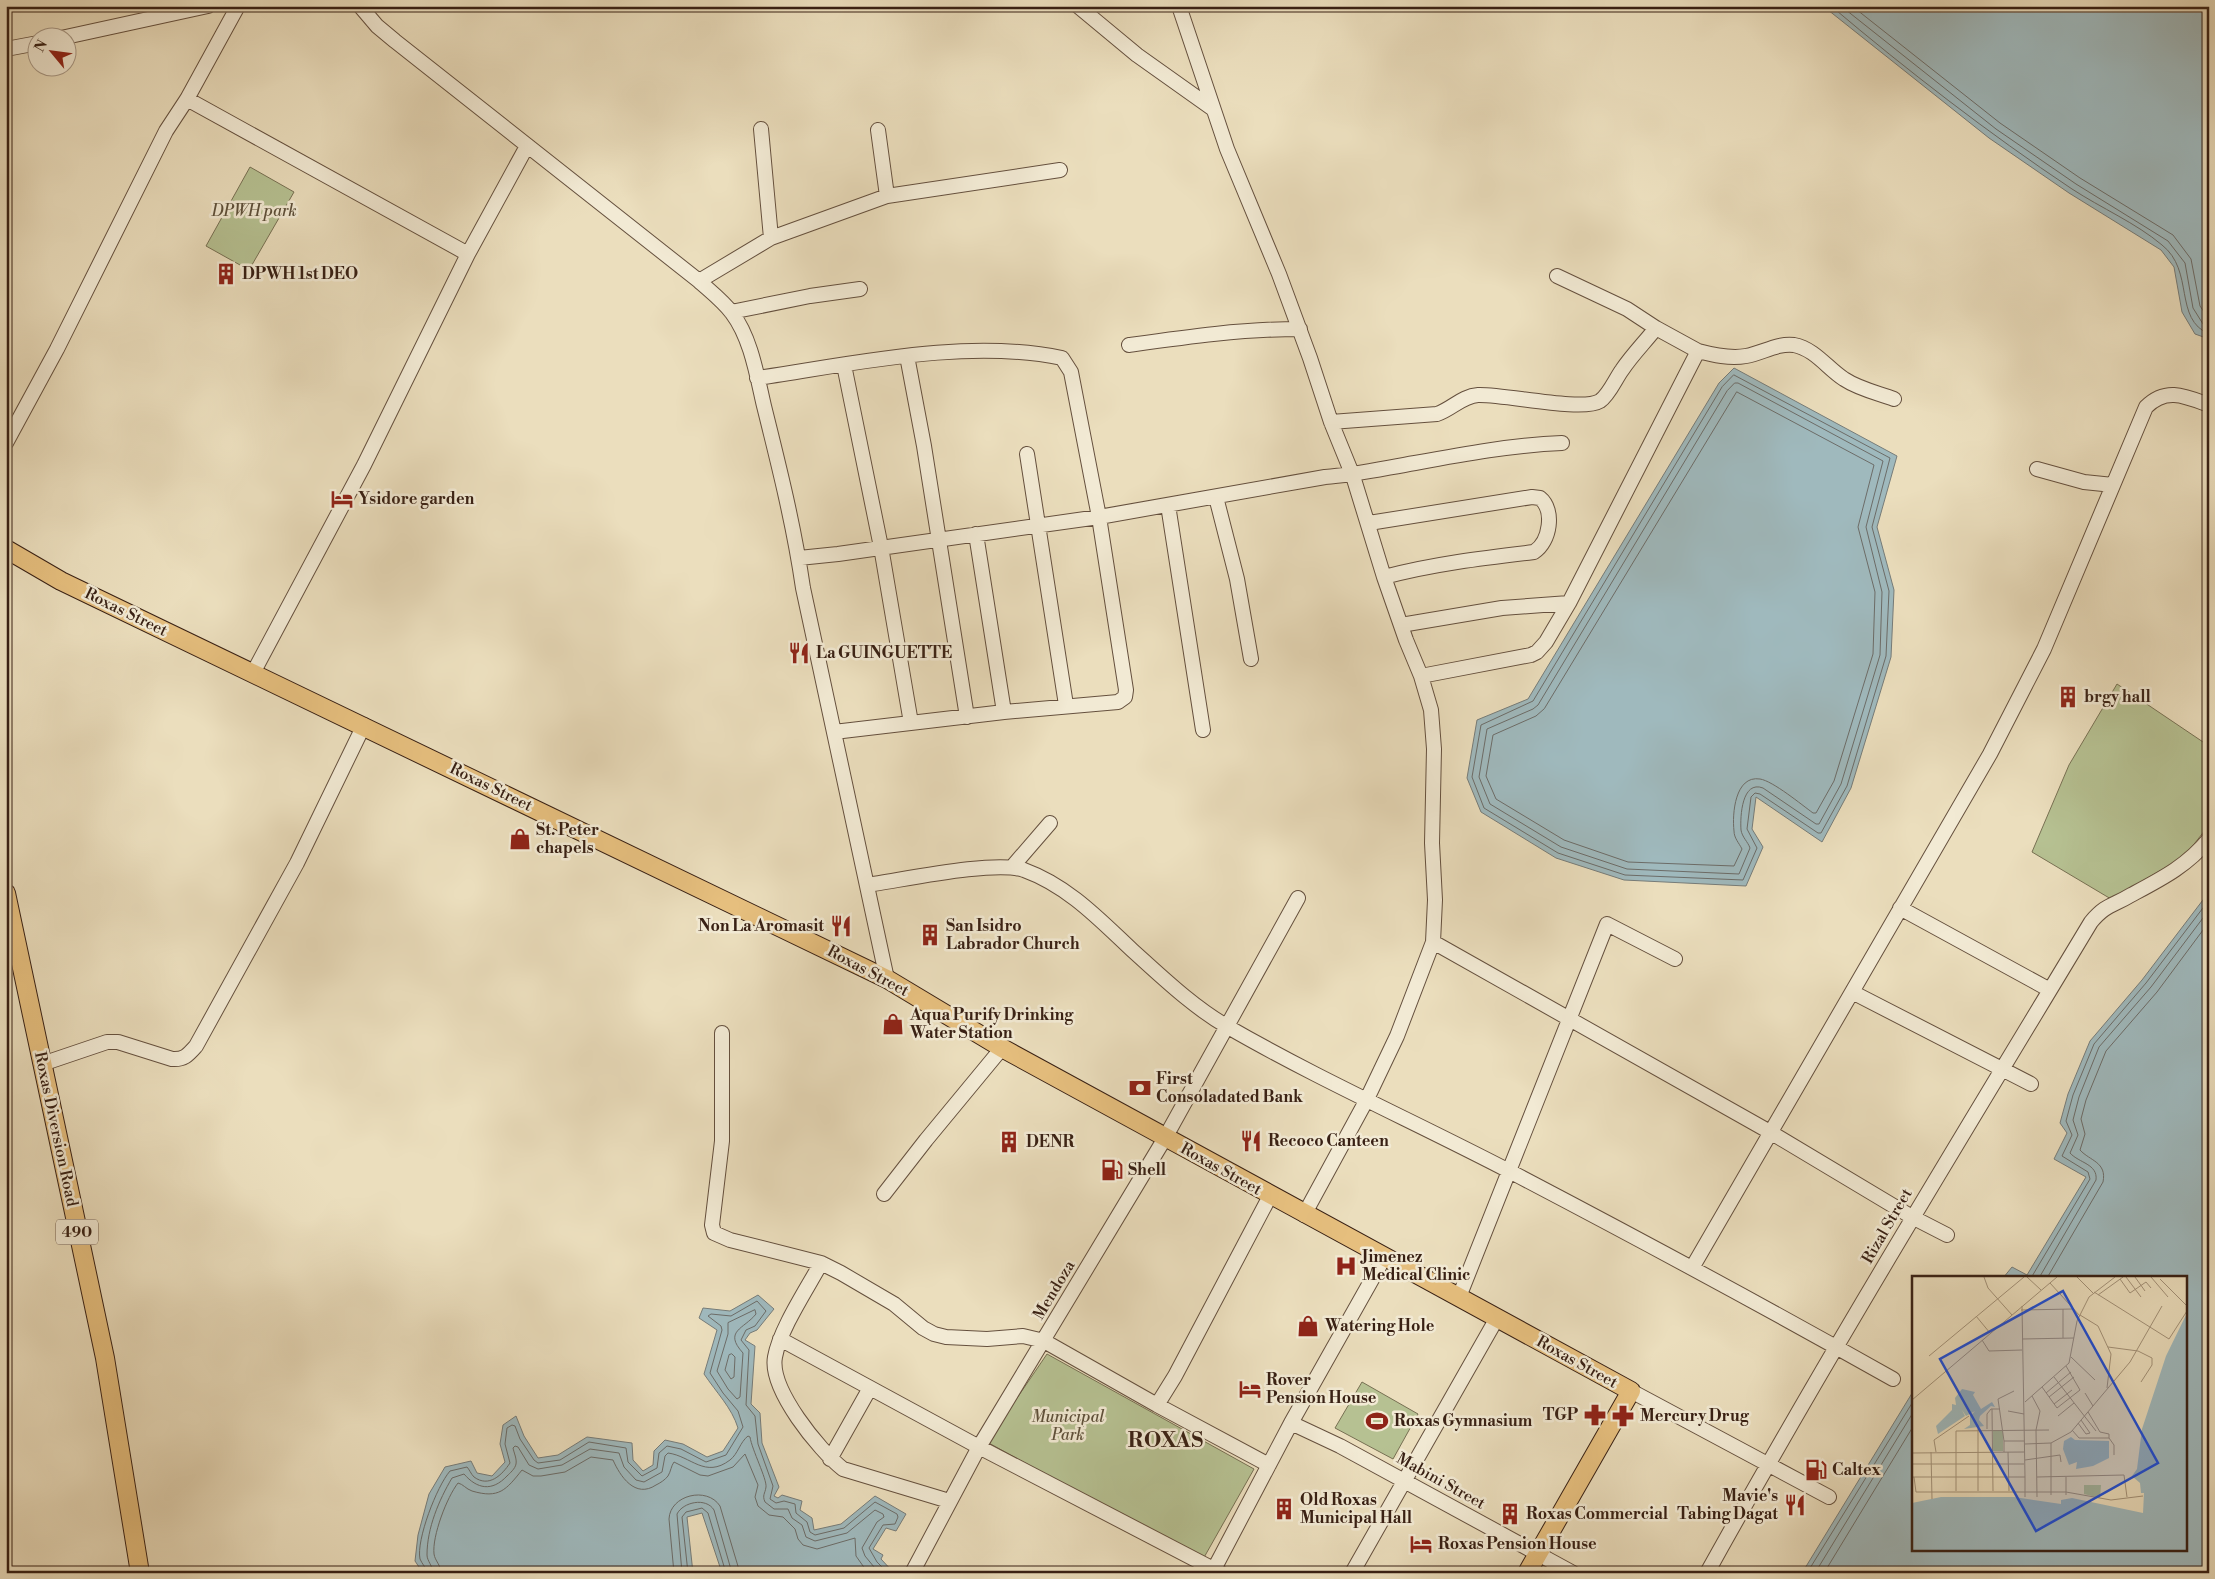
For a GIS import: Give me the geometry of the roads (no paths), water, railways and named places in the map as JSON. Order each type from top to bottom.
[{"type":"main road","name":"Roxas Street","points":[[6,549],[61,580],[887,979],[1002,1048],[1304,1215],[1631,1391],[1527,1573]]},
{"type":"main road","name":"Roxas Diversion Road","points":[[6,893],[12,951],[42,1064],[104,1358],[140,1573]]},
{"type":"street","points":[[78,34],[208,6]]},
{"type":"street","points":[[6,443],[57,349],[166,131],[187,99],[238,6]]},
{"type":"street","points":[[360,6],[377,26],[395,41],[699,281],[731,312],[745,337],[780,470],[799,558],[802,588],[887,979]]},
{"type":"street","points":[[1078,6],[1137,55],[1214,109]]},
{"type":"street","points":[[1179,6],[1227,149],[1279,274],[1331,422],[1353,476],[1369,523],[1384,577],[1421,676],[1431,710],[1434,749],[1432,843],[1435,900],[1433,942],[1397,1036],[1366,1101],[1304,1215]]},
{"type":"street","points":[[6,49],[28,45]]},
{"type":"street","points":[[187,99],[468,254]]},
{"type":"street","points":[[761,129],[771,238]]},
{"type":"street","points":[[878,130],[887,196]]},
{"type":"street","points":[[253,673],[364,465],[468,254],[527,146]]},
{"type":"street","points":[[699,281],[771,238],[887,196],[1060,170]]},
{"type":"street","points":[[1556,276],[1628,308],[1656,328],[1698,351],[1720,356],[1746,356],[1781,345],[1797,346],[1817,357],[1846,380],[1894,399]]},
{"type":"street","points":[[731,312],[810,296],[860,289]]},
{"type":"street","points":[[1331,422],[1437,414],[1446,411],[1460,400],[1477,395],[1572,404],[1599,402],[1622,369],[1656,328]]},
{"type":"street","points":[[1129,345],[1223,332],[1259,329],[1300,330]]},
{"type":"street","points":[[1421,676],[1531,656],[1546,642],[1569,603],[1698,351]]},
{"type":"street","points":[[757,378],[934,353],[1016,352],[1062,358],[1071,372],[1099,517],[1126,694],[1118,702],[1066,705],[834,732]]},
{"type":"street","points":[[907,356],[939,539],[967,717]]},
{"type":"street","points":[[844,365],[881,547],[911,723]]},
{"type":"street","points":[[1692,1268],[1990,754],[2044,649],[2146,408],[2153,400],[2165,395],[2178,395],[2209,405]]},
{"type":"street","points":[[799,558],[1099,517],[1325,477],[1353,476],[1442,458],[1520,446],[1562,443]]},
{"type":"street","points":[[1028,454],[1066,705]]},
{"type":"street","points":[[2037,469],[2084,482],[2113,486]]},
{"type":"street","points":[[1216,496],[1237,579],[1250,659]]},
{"type":"street","points":[[1369,523],[1532,497],[1540,498],[1547,508],[1548,534],[1540,548],[1534,552],[1472,559],[1384,577]]},
{"type":"street","points":[[1168,505],[1203,730]]},
{"type":"street","points":[[976,534],[1004,712]]},
{"type":"street","points":[[1401,625],[1502,608],[1569,603]]},
{"type":"street","points":[[42,1064],[75,1051],[107,1042],[118,1042],[172,1059],[180,1060],[187,1056],[196,1046],[297,863],[364,725]]},
{"type":"street","points":[[1012,867],[1050,823]]},
{"type":"street","name":"Rizal Street","points":[[1708,1573],[1768,1464],[1912,1217],[2091,922],[2100,911],[2109,905],[2129,897],[2178,869],[2199,851],[2209,839]]},
{"type":"street","points":[[867,885],[974,869],[1012,867],[1026,871],[1055,885],[1096,914],[1131,949],[1186,997],[1226,1026],[1366,1101],[1508,1170],[1692,1268],[1893,1379]]},
{"type":"street","name":"Mendoza","points":[[912,1573],[979,1447],[1165,1138],[1298,898]]},
{"type":"street","points":[[1900,908],[2050,990]]},
{"type":"street","points":[[1459,1297],[1607,924],[1675,959]]},
{"type":"street","points":[[1433,942],[1770,1132],[1912,1217],[1947,1235]]},
{"type":"street","points":[[1852,992],[2031,1084]]},
{"type":"street","points":[[722,1033],[722,1141],[712,1225],[714,1233],[730,1240],[821,1263],[894,1304],[923,1328],[934,1334],[946,1337],[987,1339],[1023,1336],[1044,1341],[1157,1405],[1269,1465]]},
{"type":"street","points":[[884,1194],[1002,1048]]},
{"type":"street","points":[[1157,1405],[1175,1376],[1270,1196]]},
{"type":"street","points":[[780,1339],[979,1447],[1216,1571],[1291,1423],[1384,1258]]},
{"type":"street","points":[[821,1263],[780,1339],[774,1358],[775,1368],[783,1392],[796,1417],[830,1459],[843,1469],[949,1501]]},
{"type":"street","points":[[1352,1573],[1497,1318]]},
{"type":"street","points":[[830,1459],[870,1388]]},
{"type":"street","points":[[1631,1391],[1828,1497]]},
{"type":"street","name":"Mabini Street","points":[[1291,1423],[1404,1480],[1573,1573]]},
{"type":"water","points":[[1823,6],[2209,6],[2209,339],[2195,334],[2182,312],[2174,267],[2161,250],[2069,193],[1989,138]]},
{"type":"water","points":[[1734,368],[1897,456],[1877,527],[1894,590],[1891,657],[1851,788],[1822,842],[1756,797],[1752,829],[1763,847],[1746,886],[1624,880],[1556,858],[1481,812],[1467,778],[1477,720],[1528,699],[1719,383]]},
{"type":"water","points":[[2209,892],[2209,1573],[1802,1573],[1912,1393],[1912,1552],[2188,1552],[2188,1276],[2005,1276],[2012,1267],[2027,1275],[2086,1177],[2054,1159],[2067,1133],[2060,1123],[2068,1094],[2090,1041],[2142,980]]},
{"type":"water","points":[[758,1295],[774,1309],[757,1330],[750,1333],[745,1340],[755,1346],[751,1404],[760,1413],[762,1443],[779,1487],[774,1496],[778,1498],[782,1495],[802,1501],[800,1510],[812,1518],[814,1530],[841,1524],[875,1496],[906,1514],[896,1531],[886,1528],[873,1549],[883,1555],[881,1559],[894,1573],[722,1573],[702,1513],[687,1517],[693,1573],[423,1573],[415,1561],[418,1535],[429,1494],[445,1467],[471,1461],[477,1473],[492,1476],[505,1462],[500,1444],[503,1425],[516,1416],[524,1436],[538,1458],[558,1455],[587,1437],[632,1443],[633,1460],[643,1471],[653,1465],[654,1451],[665,1440],[683,1444],[707,1457],[723,1451],[738,1428],[728,1407],[704,1374],[717,1330],[699,1318],[703,1308],[730,1311]]},
{"type":"place","name":"DPWH 1st DEO","points":[[226,274]]},
{"type":"place","name":"Ysidore garden","points":[[342,499]]},
{"type":"place","name":"La GUINGUETTE","points":[[799,653]]},
{"type":"place","name":"brgy hall","points":[[2068,697]]},
{"type":"place","name":"St. Peter chapels","points":[[520,839]]},
{"type":"place","name":"Non La Aromasit","points":[[841,926]]},
{"type":"place","name":"San Isidro Labrador Church","points":[[930,935]]},
{"type":"place","name":"Aqua Purify Drinking Water Station","points":[[893,1024]]},
{"type":"place","name":"First Consoladated Bank","points":[[1140,1088]]},
{"type":"place","name":"Recoco Canteen","points":[[1251,1141]]},
{"type":"place","name":"DENR","points":[[1009,1142]]},
{"type":"place","name":"Shell","points":[[1112,1170]]},
{"type":"place","name":"Jimenez Medical Clinic","points":[[1346,1266]]},
{"type":"place","name":"Watering Hole","points":[[1308,1326]]},
{"type":"place","name":"Rover Pension House","points":[[1250,1389]]},
{"type":"place","name":"TGP","points":[[1595,1415]]},
{"type":"place","name":"Mercury Drug","points":[[1623,1416]]},
{"type":"place","name":"Roxas Gymnasium","points":[[1377,1421]]},
{"type":"place","name":"Caltex","points":[[1816,1470]]},
{"type":"place","name":"Mavie's Tabing Dagat","points":[[1795,1505]]},
{"type":"place","name":"Old Roxas Municipal Hall","points":[[1284,1509]]},
{"type":"place","name":"Roxas Commercial","points":[[1510,1514]]},
{"type":"place","name":"Roxas Pension House","points":[[1421,1544]]},
{"type":"district","name":"ROXAS","points":[[1166,1441]]},
{"type":"park label","name":"DPWH park","points":[[254,211]]},
{"type":"park label","name":"Municipal Park","points":[[1068,1426]]}]
